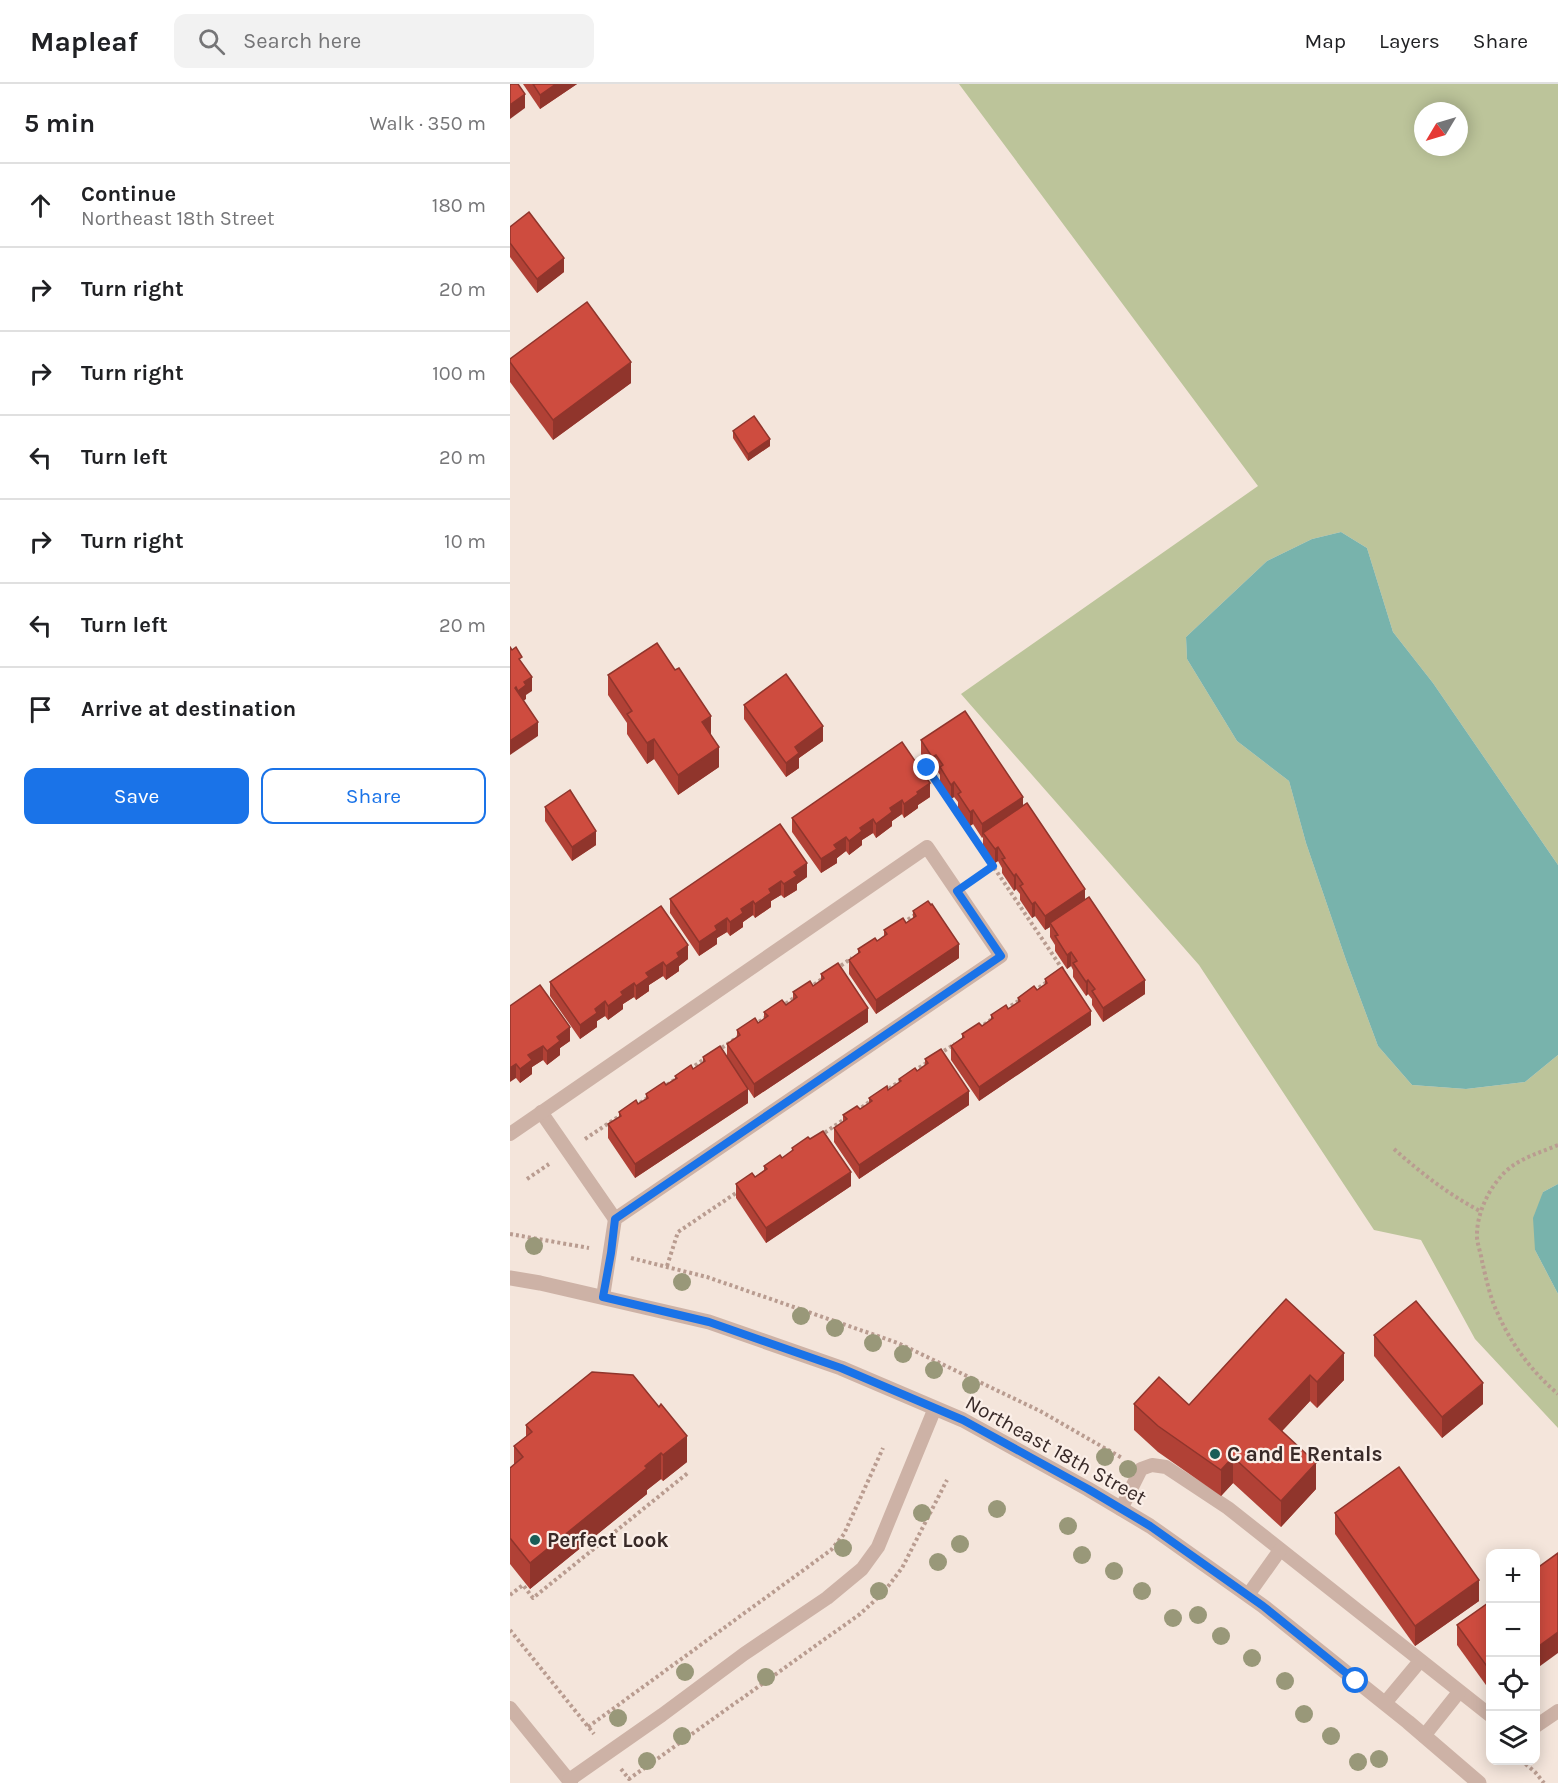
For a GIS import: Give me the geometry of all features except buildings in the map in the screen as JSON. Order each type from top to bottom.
[{"type":"street","name":"Northeast 18th Street","points":[[510,1278],[709,1322],[841,1368],[963,1420],[1150,1526],[1248,1595],[1385,1703],[1479,1783]]},
{"type":"lane","points":[[510,1134],[927,847],[1001,956],[615,1219]]},
{"type":"lane","points":[[541,1112],[615,1219],[603,1297]]},
{"type":"lane","points":[[510,1708],[570,1782],[744,1654],[827,1598],[862,1569],[878,1547],[935,1408]]},
{"type":"lane","points":[[1121,1509],[1141,1469],[1152,1465],[1166,1467],[1228,1508],[1486,1712]]},
{"type":"lane","points":[[1248,1595],[1280,1550]]},
{"type":"lane","points":[[1385,1703],[1420,1661]]},
{"type":"lane","points":[[1425,1736],[1459,1692]]},
{"type":"lane","points":[[1540,1723],[1558,1711]]},
{"type":"path","points":[[927,768],[1064,971]]},
{"type":"path","points":[[894,929],[993,866]]},
{"type":"path","points":[[836,969],[855,956]]},
{"type":"path","points":[[807,989],[826,976]]},
{"type":"path","points":[[978,1028],[1054,977]]},
{"type":"path","points":[[527,1179],[797,996]]},
{"type":"path","points":[[815,1139],[959,1041]]},
{"type":"path","points":[[1558,1145],[1524,1158],[1505,1173],[1491,1190],[1480,1212],[1477,1238],[1485,1276],[1497,1313],[1520,1351],[1544,1383],[1558,1394]]},
{"type":"path","points":[[1394,1149],[1417,1170],[1454,1197],[1480,1212]]},
{"type":"path","points":[[667,1266],[678,1232],[747,1186]]},
{"type":"path","points":[[588,1726],[831,1550],[844,1534],[883,1448]]},
{"type":"path","points":[[510,1595],[523,1585],[533,1598],[689,1472]]},
{"type":"path","points":[[1526,1765],[1544,1783]]},
{"type":"green space","points":[[959,84],[1558,84],[1558,865],[1433,683],[1393,632],[1367,548],[1341,532],[1312,539],[1267,561],[1186,637],[1187,659],[1237,741],[1289,781],[1306,843],[1378,1046],[1412,1085],[1466,1089],[1525,1082],[1558,1055],[1558,1184],[1543,1192],[1535,1250],[1558,1294],[1558,1428],[1475,1339],[1421,1240],[1374,1230],[1199,965],[961,694],[1258,486]]},
{"type":"water","points":[[1341,532],[1367,548],[1393,632],[1433,683],[1558,865],[1558,1055],[1525,1082],[1466,1089],[1412,1085],[1378,1046],[1306,843],[1289,781],[1237,741],[1187,659],[1186,637],[1267,561],[1312,539]]},
{"type":"water","points":[[1558,1184],[1558,1294],[1535,1250],[1533,1218],[1543,1192]]},
{"type":"place","name":"C and E Rentals","points":[[1215,1454]]},
{"type":"place","name":"Perfect Look","points":[[535,1540]]},
{"type":"route","points":[[927,768],[993,866],[957,891],[1001,956],[615,1219],[603,1297],[709,1322],[841,1368],[963,1420],[1150,1526],[1263,1606],[1356,1681]]}]
